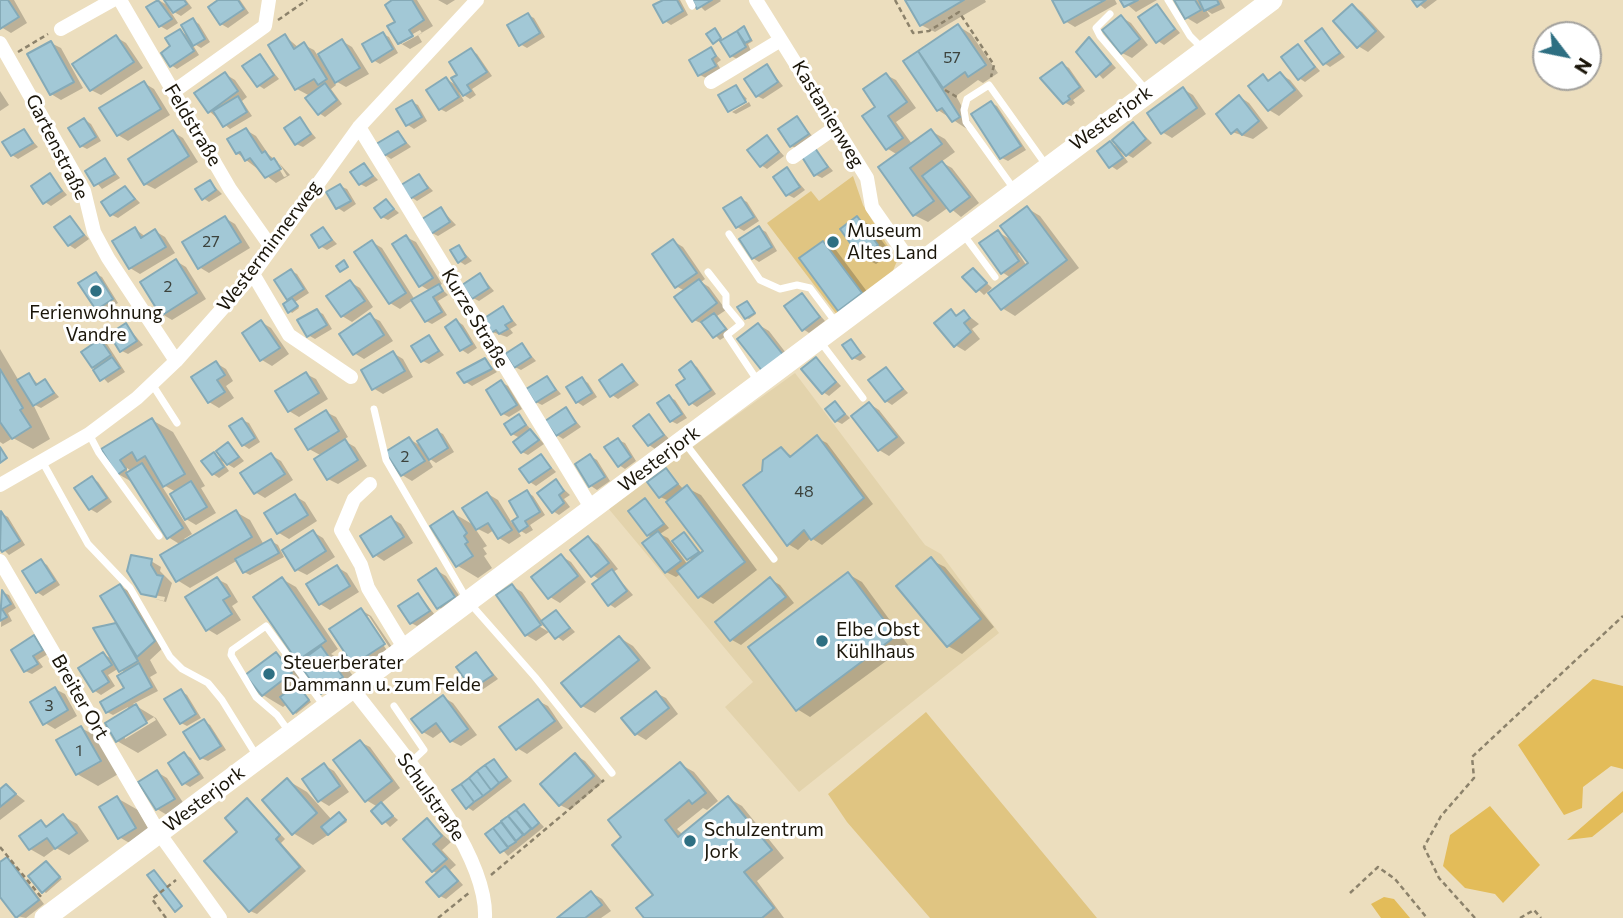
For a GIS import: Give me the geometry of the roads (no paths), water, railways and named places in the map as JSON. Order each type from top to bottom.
[{"type":"main road","name":"Westerjork","points":[[49,915],[760,384],[1204,50],[1262,3]]},
{"type":"street","points":[[61,29],[113,0]]},
{"type":"street","name":"Feldstraße","points":[[120,0],[230,189],[271,247]]},
{"type":"street","points":[[173,92],[265,26],[269,0]]},
{"type":"street","name":"Westerminnerweg","points":[[0,485],[89,434],[152,384],[176,361],[253,274],[359,127],[477,0]]},
{"type":"street","name":"Kastanienweg","points":[[756,0],[779,41],[791,53],[867,178],[872,207],[914,267]]},
{"type":"street","points":[[711,82],[779,41]]},
{"type":"street","name":"Gartenstraße","points":[[0,43],[4,60],[84,191],[94,232],[108,258],[176,361]]},
{"type":"street","name":"Kurze Straße","points":[[359,127],[592,509]]},
{"type":"street","points":[[793,157],[836,127]]},
{"type":"street","points":[[253,274],[289,335],[351,377]]},
{"type":"street","points":[[370,484],[354,499],[341,530],[361,565],[368,588],[405,649]]},
{"type":"street","name":"Breiter Ort","points":[[0,561],[159,833],[220,918]]},
{"type":"street","name":"Schulstraße","points":[[352,688],[461,836],[481,883],[485,918]]},
{"type":"lane","points":[[1168,0],[1190,36],[1204,50]]},
{"type":"lane","points":[[1110,14],[1096,28],[1147,92]]},
{"type":"lane","points":[[1015,190],[967,122],[964,110],[967,99],[989,85],[1047,166]]},
{"type":"lane","points":[[961,231],[995,277]]},
{"type":"lane","points":[[729,234],[761,280],[780,289],[797,285],[810,288],[837,325]]},
{"type":"lane","points":[[708,272],[726,295],[726,306],[741,324],[727,334],[760,384]]},
{"type":"lane","points":[[819,339],[863,398]]},
{"type":"lane","points":[[152,384],[177,423]]},
{"type":"lane","points":[[374,408],[386,460],[468,601],[612,773]]},
{"type":"lane","points":[[89,434],[99,453],[159,536]]},
{"type":"lane","points":[[684,441],[774,559]]},
{"type":"lane","points":[[42,461],[88,544],[130,588],[170,657],[182,669],[208,683],[258,758]]},
{"type":"lane","points":[[291,734],[277,715],[256,697],[231,655],[234,648],[266,626],[326,708]]},
{"type":"lane","points":[[394,706],[424,750],[409,765]]},
{"type":"place","name":"Museum Altes Land","points":[[833,242]]},
{"type":"place","name":"Ferienwohnung Vandre","points":[[96,291]]},
{"type":"place","name":"Elbe Obst Kühlhaus","points":[[822,641]]},
{"type":"place","name":"Steuerberater Dammann u. zum Felde","points":[[269,674]]},
{"type":"place","name":"Schulzentrum Jork","points":[[690,841]]}]
